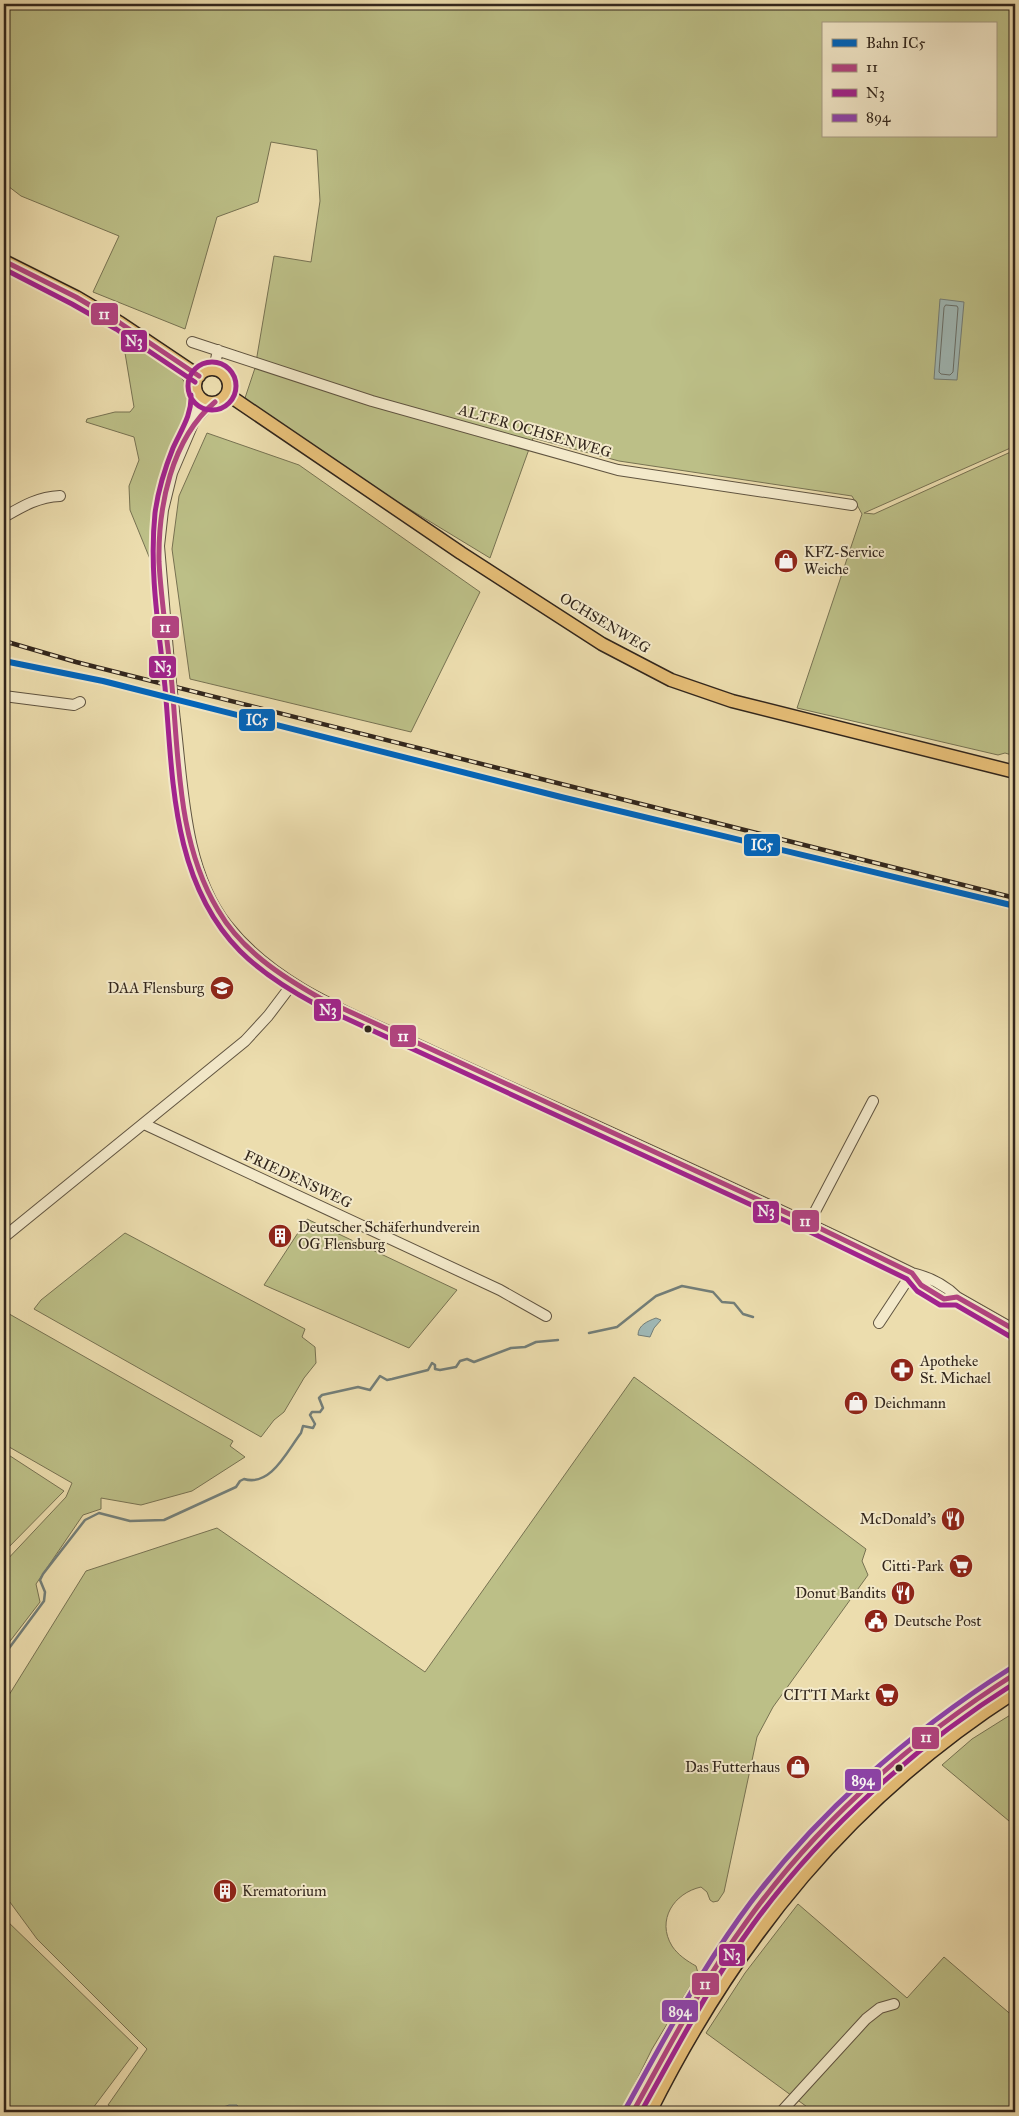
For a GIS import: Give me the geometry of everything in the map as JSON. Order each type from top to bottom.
[{"type":"main road","points":[[4,261],[91,306],[199,376]]},
{"type":"main road","points":[[214,369],[220,370],[227,378],[229,383],[227,394],[220,401],[205,401],[198,394],[196,385],[199,376],[206,370],[214,369]]},
{"type":"main road","name":"OCHSENWEG","points":[[227,394],[461,552],[594,638],[671,680],[732,701],[1015,772]]},
{"type":"main road","points":[[633,2112],[686,2013],[741,1928],[788,1870],[834,1819],[911,1748],[958,1712],[1015,1674]]},
{"type":"main road","points":[[650,2112],[696,2026],[732,1968],[763,1925],[838,1836],[920,1760],[962,1728],[1015,1692]]},
{"type":"street","name":"ALTER OCHSENWEG","points":[[192,342],[372,401],[618,470],[852,505]]},
{"type":"street","points":[[214,369],[218,350]]},
{"type":"street","points":[[198,394],[198,412],[172,473],[163,510],[160,546],[175,721],[186,817],[194,856],[209,895],[226,923],[248,948],[293,984],[366,1021],[809,1223],[912,1273],[921,1285],[944,1299],[956,1298],[1015,1330]]},
{"type":"street","points":[[192,428],[200,413],[215,402]]},
{"type":"street","points":[[4,517],[34,500],[46,496],[60,496]]},
{"type":"street","points":[[4,696],[74,705],[80,702]]},
{"type":"street","points":[[4,1237],[246,1041],[293,984]]},
{"type":"street","points":[[809,1223],[873,1101]]},
{"type":"street","name":"FRIEDENSWEG","points":[[144,1124],[491,1286],[546,1316]]},
{"type":"street","points":[[879,1323],[912,1273]]},
{"type":"street","points":[[781,2112],[866,2019],[880,2008],[894,2004]]},
{"type":"green space","points":[[4,4],[1015,4],[1015,446],[864,513],[874,514],[1015,450],[1015,756],[1005,753],[998,755],[797,708],[862,514],[852,496],[619,461],[533,438],[490,558],[378,490],[244,401],[255,368],[274,256],[311,262],[320,201],[317,150],[271,142],[258,202],[217,217],[185,329],[93,292],[119,236],[21,196],[4,183]]},
{"type":"green space","points":[[122,335],[180,376],[187,387],[190,397],[187,418],[165,463],[159,482],[150,559],[130,510],[129,486],[139,460],[134,437],[86,422],[87,419],[115,412],[130,412],[134,407]]},
{"type":"green space","points":[[207,433],[299,465],[480,592],[411,732],[190,679],[172,549],[179,496]]},
{"type":"green space","points":[[307,1219],[457,1290],[409,1348],[264,1285]]},
{"type":"green space","points":[[125,1233],[305,1329],[302,1337],[315,1347],[316,1363],[304,1378],[284,1412],[274,1420],[261,1437],[34,1309],[41,1300]]},
{"type":"green space","points":[[4,1311],[233,1441],[230,1446],[245,1457],[192,1491],[141,1505],[101,1498],[101,1509],[83,1515],[36,1584],[40,1602],[4,1649],[4,1563],[66,1497],[72,1483],[4,1444]]},
{"type":"green space","points":[[634,1377],[866,1549],[862,1561],[868,1575],[773,1707],[757,1737],[724,1892],[718,1901],[713,1902],[710,1900],[707,1892],[701,1887],[691,1890],[676,1901],[670,1909],[666,1927],[672,1946],[683,1958],[696,1966],[698,1973],[652,2049],[621,2112],[120,2112],[108,2105],[147,2049],[37,1939],[4,1894],[4,1794],[8,1774],[4,1730],[4,1703],[86,1571],[217,1528],[425,1672]]},
{"type":"green space","points":[[4,1452],[64,1491],[4,1552]]},
{"type":"green space","points":[[1015,1712],[1015,1826],[942,1765],[972,1739]]},
{"type":"green space","points":[[798,1904],[907,1998],[944,1957],[1015,2018],[1015,2112],[814,2112],[706,2033],[745,1973]]},
{"type":"green space","points":[[4,1918],[138,2048],[90,2112],[4,2112]]},
{"type":"water","points":[[940,299],[964,302],[957,380],[934,379]]},
{"type":"water","points":[[656,1318],[661,1320],[654,1328],[650,1337],[638,1335],[642,1326]]},
{"type":"water","points":[[229,2105],[237,2105],[242,2112],[215,2112],[218,2109]]},
{"type":"waterway","points":[[589,1333],[617,1327],[656,1296],[682,1286],[713,1292],[722,1302],[734,1303],[743,1314],[753,1317]]},
{"type":"waterway","points":[[4,1655],[44,1601],[45,1592],[40,1580],[43,1574],[85,1520],[99,1513],[130,1521],[164,1520],[236,1487],[244,1479],[254,1480],[262,1478],[270,1473],[284,1458],[301,1433],[303,1426],[313,1428],[315,1424],[310,1415],[312,1412],[320,1412],[323,1408],[319,1398],[322,1395],[358,1387],[370,1390],[380,1376],[387,1380],[392,1379],[428,1370],[432,1363],[435,1365],[435,1369],[440,1370],[456,1367],[460,1361],[467,1359],[474,1362],[511,1348],[525,1347],[536,1342],[558,1340]]},
{"type":"railway","points":[[4,641],[76,662],[1015,898]]},
{"type":"railway","points":[[841,861],[904,879]]},
{"type":"rail line","name":"IC5","points":[[4,661],[103,681],[565,798],[1015,906]]},
{"type":"transit line","name":"11","points":[[4,261],[76,297],[120,323],[199,376]]},
{"type":"transit line","name":"N3","points":[[4,269],[116,329],[195,382]]},
{"type":"transit line","name":"N3","points":[[207,362],[217,362],[229,369],[236,381],[236,386],[236,391],[229,403],[217,410],[207,410],[199,406],[192,399],[188,391],[188,381],[192,373],[199,366],[207,362]]},
{"type":"transit line","name":"N3","points":[[191,395],[188,416],[167,464],[156,505],[153,535],[154,579],[170,756],[180,826],[188,860],[200,893],[217,923],[240,951],[276,981],[317,1005],[806,1230],[907,1279],[917,1291],[940,1305],[956,1305],[1011,1337]]},
{"type":"transit line","name":"11","points":[[215,402],[200,417],[188,435],[170,475],[161,519],[159,562],[178,765],[187,826],[194,855],[204,883],[218,910],[238,938],[263,961],[291,981],[320,998],[809,1223],[912,1273],[921,1285],[944,1299],[957,1297],[1015,1330]]},
{"type":"transit line","name":"894","points":[[626,2108],[680,2011],[724,1940],[768,1880],[798,1845],[830,1811],[899,1749],[935,1720],[1011,1668]]},
{"type":"transit line","name":"11","points":[[633,2112],[687,2015],[731,1944],[804,1850],[836,1816],[904,1755],[940,1726],[1015,1674]]},
{"type":"transit line","name":"N3","points":[[641,2112],[695,2016],[738,1945],[781,1888],[810,1854],[873,1791],[907,1762],[942,1734],[1015,1683]]},
{"type":"place","name":"KFZ-Service Weiche","points":[[786,561]]},
{"type":"place","name":"DAA Flensburg","points":[[222,988]]},
{"type":"place","name":"Deutscher Schäferhundverein OG Flensburg","points":[[280,1236]]},
{"type":"place","name":"Apotheke St. Michael","points":[[902,1370]]},
{"type":"place","name":"Deichmann","points":[[856,1403]]},
{"type":"place","name":"McDonald's","points":[[953,1519]]},
{"type":"place","name":"Citti-Park","points":[[961,1566]]},
{"type":"place","name":"Donut Bandits","points":[[903,1593]]},
{"type":"place","name":"Deutsche Post","points":[[876,1621]]},
{"type":"place","name":"CITTI Markt","points":[[887,1695]]},
{"type":"place","name":"Das Futterhaus","points":[[798,1767]]},
{"type":"place","name":"Krematorium","points":[[225,1891]]}]
